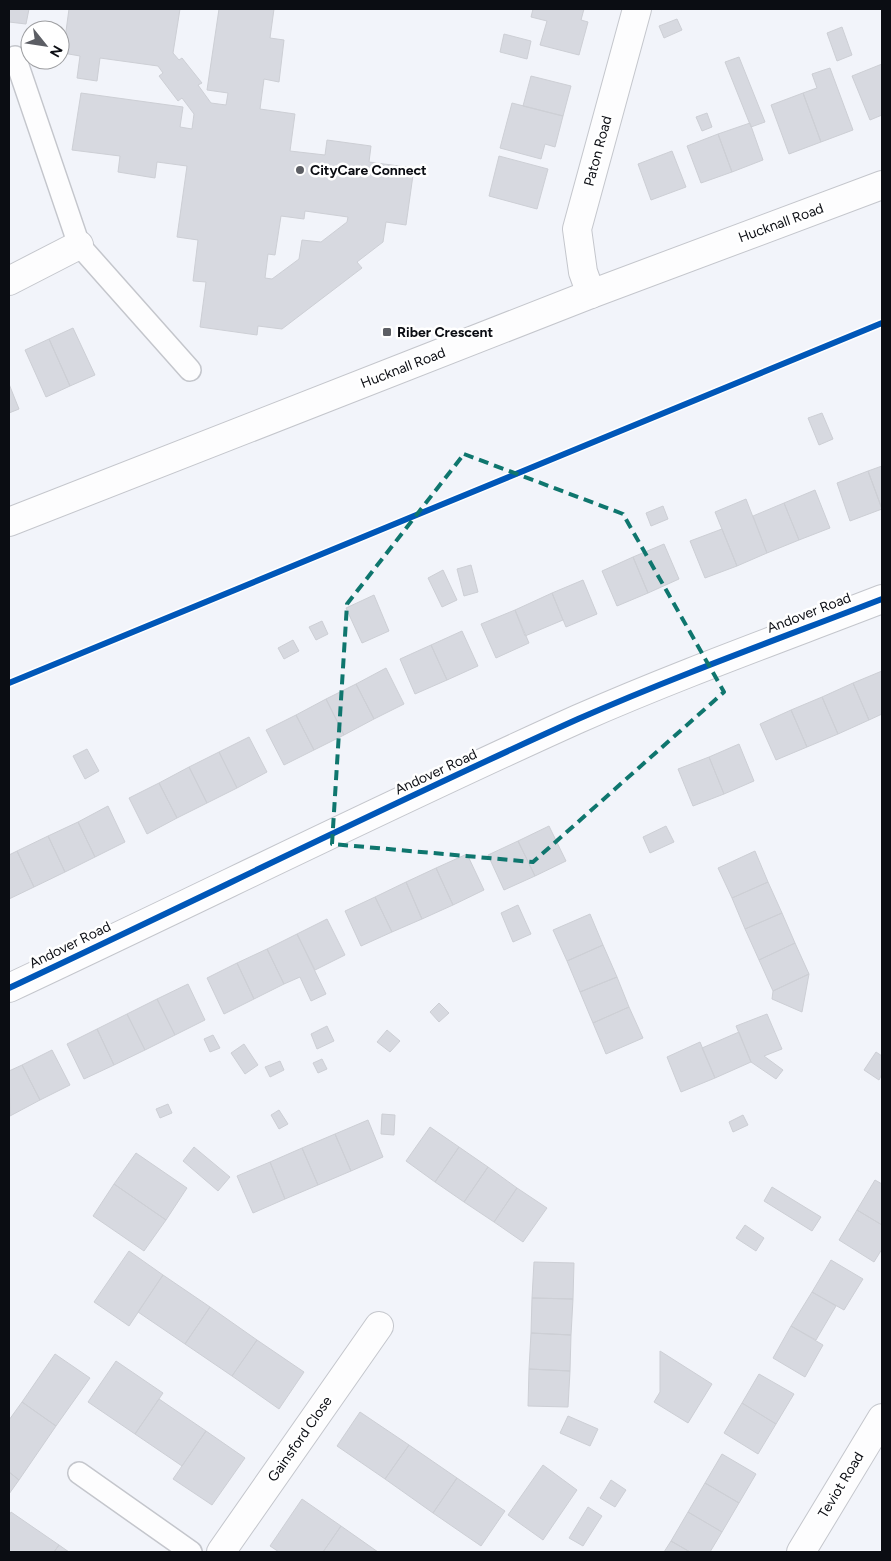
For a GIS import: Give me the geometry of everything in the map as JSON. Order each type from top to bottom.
[{"type":"street","name":"Paton Road","points":[[591,294],[583,272],[577,229],[637,9]]},
{"type":"street","name":"Hucknall Road","points":[[9,522],[591,294],[882,185]]},
{"type":"street","points":[[9,281],[79,245]]},
{"type":"street","name":"Andover Road","points":[[9,988],[255,869],[580,719],[670,680],[882,599]]},
{"type":"street","name":"Gainsford Close","points":[[221,1552],[379,1326]]},
{"type":"street","name":"Teviot Road","points":[[801,1552],[882,1418]]},
{"type":"lane","points":[[15,57],[79,245],[190,370]]},
{"type":"lane","points":[[79,1473],[191,1552]]},
{"type":"highlighted area","points":[[464,454],[623,514],[724,692],[533,862],[332,844],[347,604]]},
{"type":"building","points":[[9,9],[29,9],[27,20],[20,20],[20,23],[9,22]]},
{"type":"building","name":"CityCare Connect","points":[[69,9],[180,9],[173,53],[179,60],[182,58],[202,83],[198,85],[211,103],[226,105],[228,93],[207,90],[219,9],[274,9],[270,38],[284,40],[279,82],[264,79],[260,109],[295,114],[290,151],[325,155],[327,140],[371,146],[369,162],[414,168],[406,225],[386,222],[383,242],[357,262],[362,268],[282,329],[258,326],[257,335],[200,327],[206,282],[193,281],[198,240],[177,237],[187,166],[157,162],[155,178],[118,172],[120,156],[72,150],[81,93],[183,107],[180,127],[192,129],[194,114],[182,98],[178,101],[159,76],[163,73],[158,66],[100,58],[97,81],[77,78],[80,56],[70,54],[70,20],[68,20]],"holes":[[[305,211],[348,217],[347,222],[321,242],[302,240],[299,259],[272,279],[265,278],[268,254],[275,255],[281,216],[304,219]]]},
{"type":"building","points":[[533,9],[584,9],[581,20],[588,22],[579,55],[540,45],[547,21],[531,17]]},
{"type":"building","points":[[677,19],[682,30],[664,38],[659,26]]},
{"type":"building","points":[[842,27],[852,55],[837,61],[827,33]]},
{"type":"building","points":[[504,34],[531,41],[527,59],[500,52]]},
{"type":"building","points":[[739,57],[765,122],[751,127],[725,62]]},
{"type":"building","points":[[882,64],[882,115],[870,120],[852,76]]},
{"type":"building","points":[[830,68],[853,130],[821,142],[803,93],[817,88],[812,74]]},
{"type":"building","points":[[531,76],[571,86],[563,116],[523,106]]},
{"type":"building","points":[[803,93],[821,142],[789,154],[771,105]]},
{"type":"building","points":[[512,103],[563,116],[555,147],[545,144],[541,159],[500,148]]},
{"type":"building","points":[[707,113],[712,127],[702,131],[696,117]]},
{"type":"building","points":[[750,123],[763,160],[732,172],[718,134]]},
{"type":"building","points":[[718,134],[732,172],[701,183],[687,146]]},
{"type":"building","points":[[672,151],[686,187],[651,200],[638,164]]},
{"type":"building","points":[[499,156],[548,169],[537,209],[489,196]]},
{"type":"building","points":[[73,328],[95,375],[70,386],[49,339]]},
{"type":"building","points":[[49,339],[70,386],[46,397],[25,350]]},
{"type":"building","points":[[9,384],[19,409],[9,413]]},
{"type":"building","points":[[822,413],[833,439],[819,445],[808,418]]},
{"type":"building","points":[[882,466],[882,509],[868,471]]},
{"type":"building","points":[[868,471],[882,509],[850,521],[837,483]]},
{"type":"building","points":[[815,490],[830,528],[799,540],[784,503]]},
{"type":"building","points":[[746,499],[767,553],[737,566],[715,512]]},
{"type":"building","points":[[784,503],[799,540],[767,553],[753,516]]},
{"type":"building","points":[[663,506],[668,519],[651,526],[646,513]]},
{"type":"building","points":[[722,529],[737,566],[705,578],[690,541]]},
{"type":"building","points":[[664,544],[679,579],[648,593],[633,557]]},
{"type":"building","points":[[633,557],[648,593],[617,606],[602,571]]},
{"type":"building","points":[[471,565],[478,592],[464,596],[457,569]]},
{"type":"building","points":[[443,570],[457,600],[442,607],[428,578]]},
{"type":"building","points":[[583,580],[597,614],[566,627],[552,593]]},
{"type":"building","points":[[552,593],[563,620],[525,636],[515,610]]},
{"type":"building","points":[[374,595],[389,631],[362,643],[346,608]]},
{"type":"building","points":[[515,610],[529,643],[496,658],[481,624]]},
{"type":"building","points":[[322,621],[328,634],[316,640],[309,627]]},
{"type":"building","points":[[462,631],[478,666],[447,680],[431,645]]},
{"type":"building","points":[[293,640],[299,651],[284,659],[278,648]]},
{"type":"building","points":[[431,645],[447,680],[415,694],[400,659]]},
{"type":"building","points":[[386,668],[404,704],[374,719],[356,684]]},
{"type":"building","points":[[882,671],[882,714],[869,720],[853,683]]},
{"type":"building","points":[[853,683],[869,720],[838,734],[822,697]]},
{"type":"building","points":[[356,684],[374,719],[344,735],[326,699]]},
{"type":"building","points":[[822,697],[838,734],[807,747],[791,710]]},
{"type":"building","points":[[326,699],[344,735],[314,750],[296,715]]},
{"type":"building","points":[[791,710],[807,747],[776,760],[760,724]]},
{"type":"building","points":[[296,715],[314,750],[284,765],[266,730]]},
{"type":"building","points":[[249,737],[267,772],[237,788],[219,752]]},
{"type":"building","points":[[739,744],[754,781],[724,794],[709,757]]},
{"type":"building","points":[[87,749],[99,771],[85,779],[73,756]]},
{"type":"building","points":[[219,752],[237,788],[207,803],[189,767]]},
{"type":"building","points":[[709,757],[724,794],[693,806],[678,769]]},
{"type":"building","points":[[189,767],[207,803],[177,818],[159,783]]},
{"type":"building","points":[[159,783],[177,818],[147,834],[129,798]]},
{"type":"building","points":[[108,806],[125,842],[95,857],[78,822]]},
{"type":"building","points":[[78,822],[95,857],[65,872],[48,836]]},
{"type":"building","points":[[549,826],[566,861],[535,876],[518,841]]},
{"type":"building","points":[[666,826],[674,842],[650,853],[643,837]]},
{"type":"building","points":[[48,836],[65,872],[34,887],[17,851]]},
{"type":"building","points":[[518,841],[535,876],[504,890],[488,855]]},
{"type":"building","points":[[17,851],[34,887],[9,899],[9,855]]},
{"type":"building","points":[[755,851],[768,882],[732,898],[718,868]]},
{"type":"building","points":[[467,854],[484,890],[453,905],[436,868]]},
{"type":"building","points":[[436,868],[453,905],[422,919],[406,882]]},
{"type":"building","points":[[406,882],[422,919],[392,932],[375,897]]},
{"type":"building","points":[[768,882],[782,913],[745,929],[732,898]]},
{"type":"building","points":[[375,897],[392,932],[361,946],[345,911]]},
{"type":"building","points":[[518,905],[531,934],[513,942],[501,913]]},
{"type":"building","points":[[782,913],[795,943],[759,960],[745,929]]},
{"type":"building","points":[[590,914],[603,945],[567,961],[553,930]]},
{"type":"building","points":[[327,919],[345,955],[315,970],[297,934]]},
{"type":"building","points":[[297,934],[326,994],[311,1001],[300,977],[284,984],[267,949]]},
{"type":"building","points":[[795,943],[809,974],[773,991],[759,960]]},
{"type":"building","points":[[603,945],[617,977],[580,992],[567,961]]},
{"type":"building","points":[[267,949],[284,984],[254,999],[237,963]]},
{"type":"building","points":[[237,963],[254,999],[224,1014],[207,978]]},
{"type":"building","points":[[809,974],[802,1012],[772,999],[773,991]]},
{"type":"building","points":[[617,977],[629,1007],[593,1023],[580,992]]},
{"type":"building","points":[[188,984],[205,1020],[175,1035],[157,999]]},
{"type":"building","points":[[157,999],[175,1035],[145,1050],[127,1014]]},
{"type":"building","points":[[439,1003],[449,1013],[439,1022],[430,1012]]},
{"type":"building","points":[[629,1007],[643,1038],[606,1054],[593,1023]]},
{"type":"building","points":[[127,1014],[145,1050],[114,1065],[97,1029]]},
{"type":"building","points":[[767,1014],[782,1049],[764,1056],[783,1070],[776,1079],[751,1062],[736,1026]]},
{"type":"building","points":[[327,1026],[334,1041],[317,1049],[311,1034]]},
{"type":"building","points":[[97,1029],[114,1065],[84,1079],[67,1044]]},
{"type":"building","points":[[387,1030],[400,1041],[390,1052],[377,1042]]},
{"type":"building","points":[[739,1032],[751,1062],[715,1078],[702,1048]]},
{"type":"building","points":[[213,1035],[220,1048],[210,1052],[204,1039]]},
{"type":"building","points":[[700,1042],[715,1078],[681,1092],[667,1057]]},
{"type":"building","points":[[244,1044],[258,1065],[245,1074],[231,1053]]},
{"type":"building","points":[[52,1050],[70,1085],[40,1100],[22,1065]]},
{"type":"building","points":[[876,1052],[882,1056],[882,1074],[879,1080],[864,1070]]},
{"type":"building","points":[[322,1059],[327,1069],[318,1073],[313,1063]]},
{"type":"building","points":[[280,1061],[284,1070],[270,1077],[265,1067]]},
{"type":"building","points":[[22,1065],[40,1100],[10,1116],[9,1071]]},
{"type":"building","points":[[168,1104],[172,1113],[160,1118],[156,1109]]},
{"type":"building","points":[[279,1110],[288,1124],[279,1129],[271,1115]]},
{"type":"building","points":[[382,1114],[395,1115],[394,1135],[381,1134]]},
{"type":"building","points":[[743,1115],[748,1125],[733,1132],[729,1122]]},
{"type":"building","points":[[368,1120],[383,1157],[351,1171],[335,1134]]},
{"type":"building","points":[[430,1127],[459,1147],[435,1182],[406,1161]]},
{"type":"building","points":[[335,1134],[351,1171],[318,1185],[302,1148]]},
{"type":"building","points":[[194,1147],[230,1177],[218,1191],[183,1161]]},
{"type":"building","points":[[459,1147],[488,1167],[464,1202],[435,1182]]},
{"type":"building","points":[[302,1148],[318,1185],[285,1199],[270,1162]]},
{"type":"building","points":[[136,1153],[187,1188],[166,1220],[114,1184]]},
{"type":"building","points":[[270,1162],[285,1199],[253,1213],[237,1176]]},
{"type":"building","points":[[488,1167],[517,1188],[494,1222],[464,1202]]},
{"type":"building","points":[[875,1180],[882,1184],[882,1225],[857,1210]]},
{"type":"building","points":[[114,1184],[166,1220],[144,1251],[93,1216]]},
{"type":"building","points":[[772,1187],[821,1217],[812,1231],[764,1201]]},
{"type":"building","points":[[517,1188],[547,1208],[523,1242],[494,1222]]},
{"type":"building","points":[[857,1210],[882,1225],[882,1249],[874,1262],[839,1240]]},
{"type":"building","points":[[745,1225],[764,1238],[756,1251],[736,1238]]},
{"type":"building","points":[[129,1251],[163,1275],[129,1326],[94,1302]]},
{"type":"building","points":[[831,1260],[863,1279],[844,1310],[812,1292]]},
{"type":"building","points":[[534,1262],[574,1263],[573,1299],[532,1298]]},
{"type":"building","points":[[163,1275],[210,1307],[185,1344],[138,1312]]},
{"type":"building","points":[[812,1292],[836,1306],[816,1340],[791,1326]]},
{"type":"building","points":[[532,1298],[573,1299],[571,1335],[531,1333]]},
{"type":"building","points":[[210,1307],[257,1340],[232,1376],[185,1344]]},
{"type":"building","points":[[791,1326],[823,1345],[805,1377],[773,1358]]},
{"type":"building","points":[[531,1333],[571,1335],[570,1371],[529,1369]]},
{"type":"building","points":[[257,1340],[304,1372],[279,1409],[232,1376]]},
{"type":"building","points":[[660,1351],[712,1384],[688,1423],[654,1402],[660,1392]]},
{"type":"building","points":[[55,1354],[90,1378],[56,1426],[22,1402]]},
{"type":"building","points":[[116,1361],[163,1393],[135,1434],[88,1402]]},
{"type":"building","points":[[529,1369],[570,1371],[568,1407],[528,1406]]},
{"type":"building","points":[[759,1374],[794,1394],[776,1424],[742,1403]]},
{"type":"building","points":[[159,1399],[206,1431],[182,1466],[135,1434]]},
{"type":"building","points":[[22,1402],[56,1426],[19,1480],[9,1472],[9,1420]]},
{"type":"building","points":[[742,1403],[776,1424],[758,1454],[724,1433]]},
{"type":"building","points":[[360,1412],[409,1445],[385,1479],[337,1446]]},
{"type":"building","points":[[568,1416],[598,1429],[590,1446],[560,1433]]},
{"type":"building","points":[[206,1431],[245,1458],[212,1505],[173,1479]]},
{"type":"building","points":[[409,1445],[457,1478],[433,1513],[385,1479]]},
{"type":"building","points":[[722,1454],[756,1474],[739,1503],[705,1483]]},
{"type":"building","points":[[543,1465],[577,1490],[543,1540],[508,1515]]},
{"type":"building","points":[[9,1472],[19,1480],[9,1494]]},
{"type":"building","points":[[457,1478],[505,1511],[481,1546],[433,1513]]},
{"type":"building","points":[[611,1480],[626,1490],[615,1507],[600,1498]]},
{"type":"building","points":[[705,1483],[739,1503],[722,1532],[688,1512]]},
{"type":"building","points":[[302,1499],[341,1526],[323,1552],[279,1552],[270,1546]]},
{"type":"building","points":[[588,1507],[602,1516],[583,1546],[569,1538]]},
{"type":"building","points":[[11,1512],[59,1545],[54,1552],[9,1552],[9,1516]]},
{"type":"building","points":[[688,1512],[722,1532],[710,1552],[690,1552],[671,1541]]},
{"type":"building","points":[[341,1526],[378,1552],[323,1552]]},
{"type":"building","points":[[671,1541],[690,1552],[664,1552]]},
{"type":"building","points":[[59,1545],[69,1552],[54,1552]]},
{"type":"cycle path","points":[[9,683],[882,323]]},
{"type":"cycle path","points":[[9,988],[578,719],[692,672],[882,599]]},
{"type":"place","name":"CityCare Connect","points":[[300,170]]},
{"type":"place","name":"Riber Crescent","points":[[387,332]]}]
